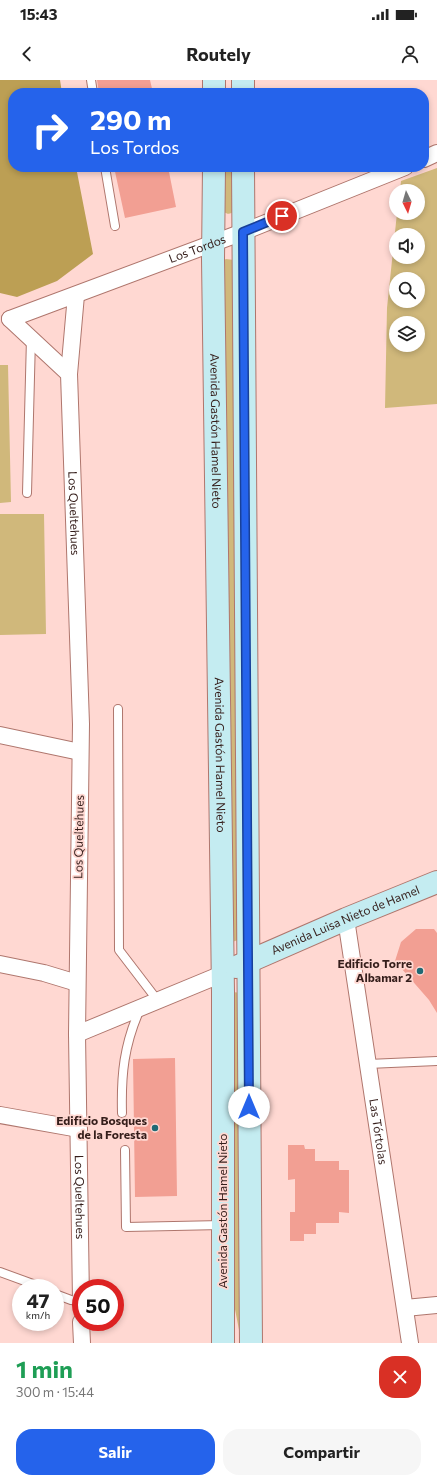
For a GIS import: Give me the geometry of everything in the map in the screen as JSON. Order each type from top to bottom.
[{"type":"main road","name":"Avenida Gastón Hamel Nieto","points":[[214,172],[213,243],[222,974],[223,1343]]},
{"type":"main road","points":[[243,172],[251,1343]]},
{"type":"main road","name":"Avenida Luisa Nieto de Hamel","points":[[222,974],[346,919],[437,882]]},
{"type":"street","name":"Los Tordos","points":[[5,318],[76,295],[243,232],[393,172]]},
{"type":"street","name":"Los Queltehues","points":[[76,295],[69,374],[81,724],[77,983],[81,1279]]},
{"type":"street","points":[[5,318],[31,338],[69,374]]},
{"type":"street","points":[[0,735],[80,752]]},
{"type":"street","name":"Las Tórtolas","points":[[346,919],[410,1343]]},
{"type":"street","points":[[0,964],[44,973],[77,983]]},
{"type":"street","name":"Avenida Luisa Nieto de Hamel","points":[[77,1034],[222,974]]},
{"type":"street","points":[[0,1115],[78,1129]]},
{"type":"street","points":[[405,1308],[437,1305]]},
{"type":"street","points":[[81,1331],[82,1343]]},
{"type":"lane","points":[[106,172],[115,226]]},
{"type":"lane","points":[[28,493],[31,338]]},
{"type":"lane","points":[[118,709],[119,950],[158,1001]]},
{"type":"lane","points":[[122,1113],[122,1073],[124,1054],[128,1038],[140,1008]]},
{"type":"lane","points":[[368,1064],[437,1061]]},
{"type":"lane","points":[[125,1150],[126,1227],[223,1225]]},
{"type":"lane","points":[[0,1272],[19,1279]]},
{"type":"shaded area","points":[[0,80],[60,80],[61,88],[8,88],[8,172],[77,172],[93,254],[57,281],[17,297],[0,293]]},
{"type":"shaded area","points":[[437,168],[437,404],[385,408],[387,308],[389,289],[389,308],[425,308],[425,272],[391,272],[392,264],[425,264],[425,228],[395,228],[396,220],[425,220],[425,184],[401,184],[401,181]]},
{"type":"shaded area","points":[[224,172],[234,172],[234,211],[229,214],[224,212]]},
{"type":"shaded area","points":[[226,259],[234,260],[241,939],[232,942],[222,261]]},
{"type":"shaded area","points":[[0,365],[8,365],[11,502],[0,503]]},
{"type":"shaded area","points":[[0,514],[44,514],[46,634],[0,635]]},
{"type":"shaded area","points":[[233,992],[241,993],[241,1340],[232,1294]]},
{"type":"building","points":[[97,80],[150,80],[152,88],[98,88]]},
{"type":"building","points":[[115,172],[169,172],[176,207],[125,218]]},
{"type":"building","name":"Edificio Torre Albamar 2","points":[[416,929],[434,929],[437,933],[437,1013],[429,1000],[395,961],[401,942]]},
{"type":"building","name":"Edificio Bosques de la Foresta","points":[[175,1058],[177,1196],[135,1197],[133,1059]]},
{"type":"building","points":[[288,1145],[304,1145],[305,1149],[315,1149],[315,1161],[339,1161],[339,1170],[349,1170],[349,1213],[339,1212],[339,1223],[316,1223],[316,1234],[304,1234],[304,1241],[290,1241],[290,1212],[295,1212],[295,1179],[288,1180]]},
{"type":"place","name":"Edificio Torre Albamar 2","points":[[420,971]]},
{"type":"place","name":"Edificio Bosques de la Foresta","points":[[155,1128]]},
{"type":"route","points":[[249,1107],[243,232],[282,216]]}]
